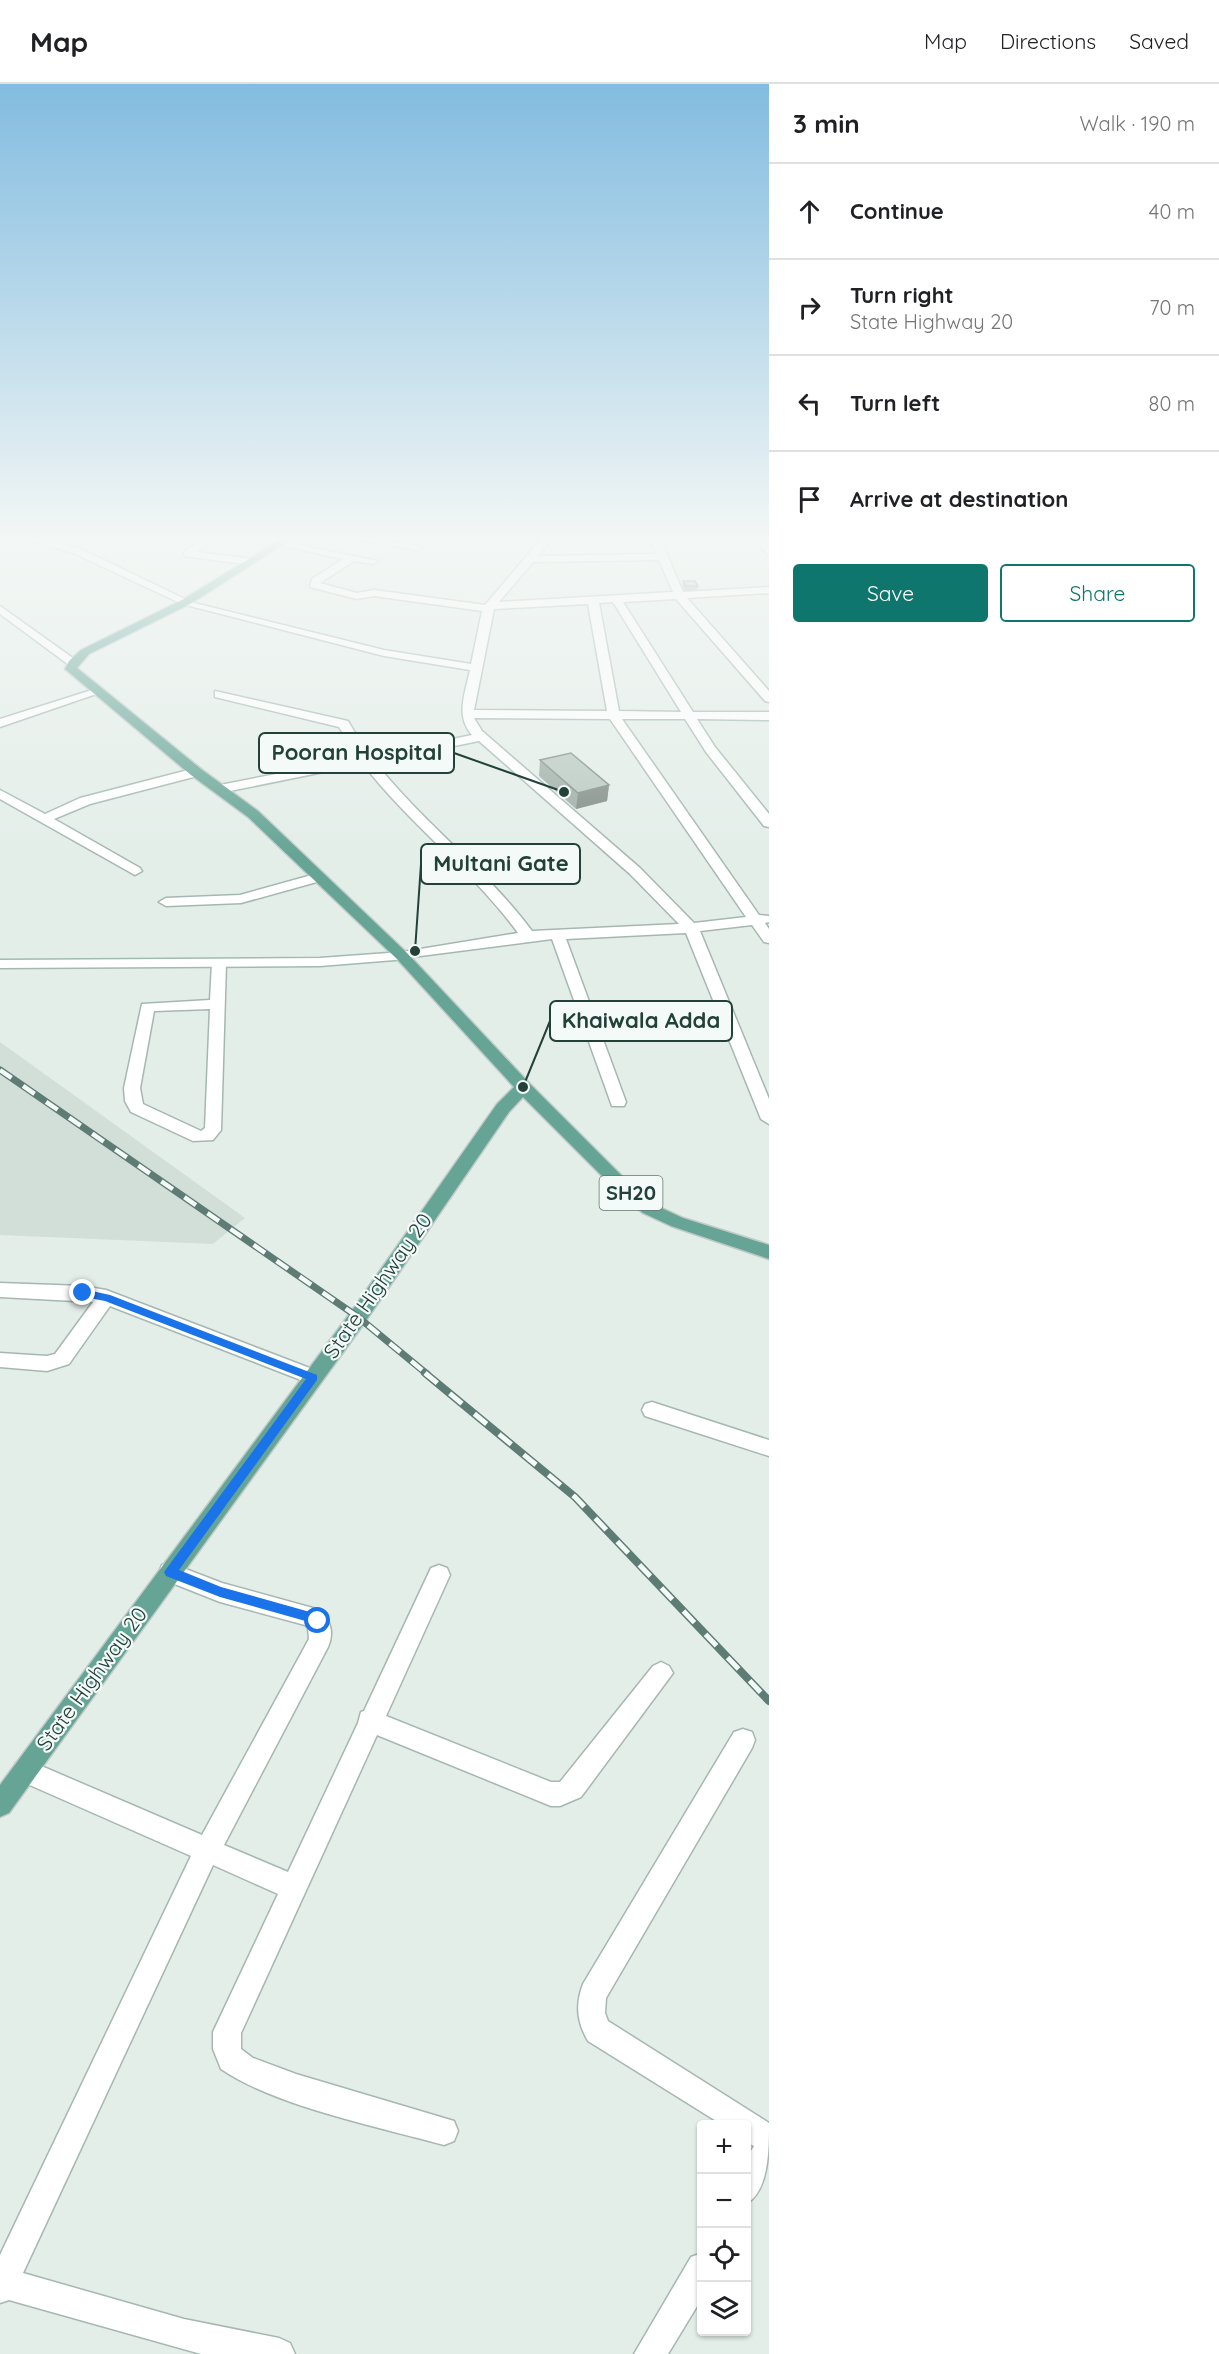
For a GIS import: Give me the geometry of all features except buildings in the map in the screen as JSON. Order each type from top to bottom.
[{"type":"main road","points":[[105,642],[85,652],[73,663],[71,669],[196,772],[253,814],[402,956],[523,1087]]},
{"type":"main road","name":"SH20","points":[[523,1087],[624,1188],[649,1209],[677,1222],[769,1252]]},
{"type":"main road","name":"State Highway 20","points":[[0,1806],[313,1377],[503,1108],[523,1087]]},
{"type":"street","points":[[45,642],[73,663]]},
{"type":"street","points":[[337,642],[364,649],[476,668]]},
{"type":"street","points":[[482,642],[466,714],[470,725],[635,871],[691,928],[769,1119]]},
{"type":"street","points":[[600,642],[613,714],[762,919],[769,939]]},
{"type":"street","points":[[643,642],[722,766],[769,823]]},
{"type":"street","points":[[720,642],[769,698]]},
{"type":"street","points":[[0,723],[99,691]]},
{"type":"street","points":[[219,694],[337,720],[344,724],[366,759],[416,815],[510,908],[528,936]]},
{"type":"street","points":[[466,714],[769,716]]},
{"type":"street","points":[[220,789],[482,737]]},
{"type":"street","points":[[44,819],[85,801],[196,772]]},
{"type":"street","points":[[0,794],[135,871]]},
{"type":"street","points":[[166,902],[235,900],[319,877]]},
{"type":"street","points":[[0,964],[320,962],[402,956],[528,936],[691,928],[762,919]]},
{"type":"street","points":[[557,934],[618,1102]]},
{"type":"street","points":[[217,1004],[147,1008],[132,1088],[133,1101],[137,1108],[199,1137],[207,1136],[213,1130],[219,963]]},
{"type":"street","points":[[0,1290],[83,1293],[106,1297],[313,1377]]},
{"type":"street","points":[[0,1360],[47,1364],[62,1359],[106,1297]]},
{"type":"street","points":[[652,1410],[769,1448]]},
{"type":"street","points":[[170,1572],[220,1592],[312,1617],[318,1621],[321,1631],[318,1646],[207,1851],[1,2285],[184,2335],[279,2354]]},
{"type":"street","points":[[439,1575],[369,1720],[295,1888],[227,2032],[226,2047],[231,2060],[297,2088],[444,2132]]},
{"type":"street","points":[[369,1720],[551,1794],[560,1794],[572,1789],[661,1673]]},
{"type":"street","points":[[738,2120],[598,2031],[592,2022],[590,2008],[593,1994],[743,1740]]},
{"type":"street","points":[[25,1771],[295,1888]]},
{"type":"street","points":[[751,2128],[769,2139]]},
{"type":"street","points":[[751,2181],[769,2148]]},
{"type":"street","points":[[650,2354],[697,2276]]},
{"type":"shaded area","points":[[0,1042],[245,1218],[213,1244],[0,1235]]},
{"type":"railway","points":[[0,1070],[358,1317],[427,1374]]},
{"type":"railway","points":[[425,1373],[575,1497],[769,1701]]},
{"type":"place","name":"Pooran Hospital","points":[[564,792]]},
{"type":"place","name":"Multani Gate","points":[[415,951]]},
{"type":"place","name":"Khaiwala Adda","points":[[523,1087]]},
{"type":"route","points":[[83,1293],[106,1297],[313,1377],[170,1572],[220,1592],[312,1617],[318,1621]]}]
